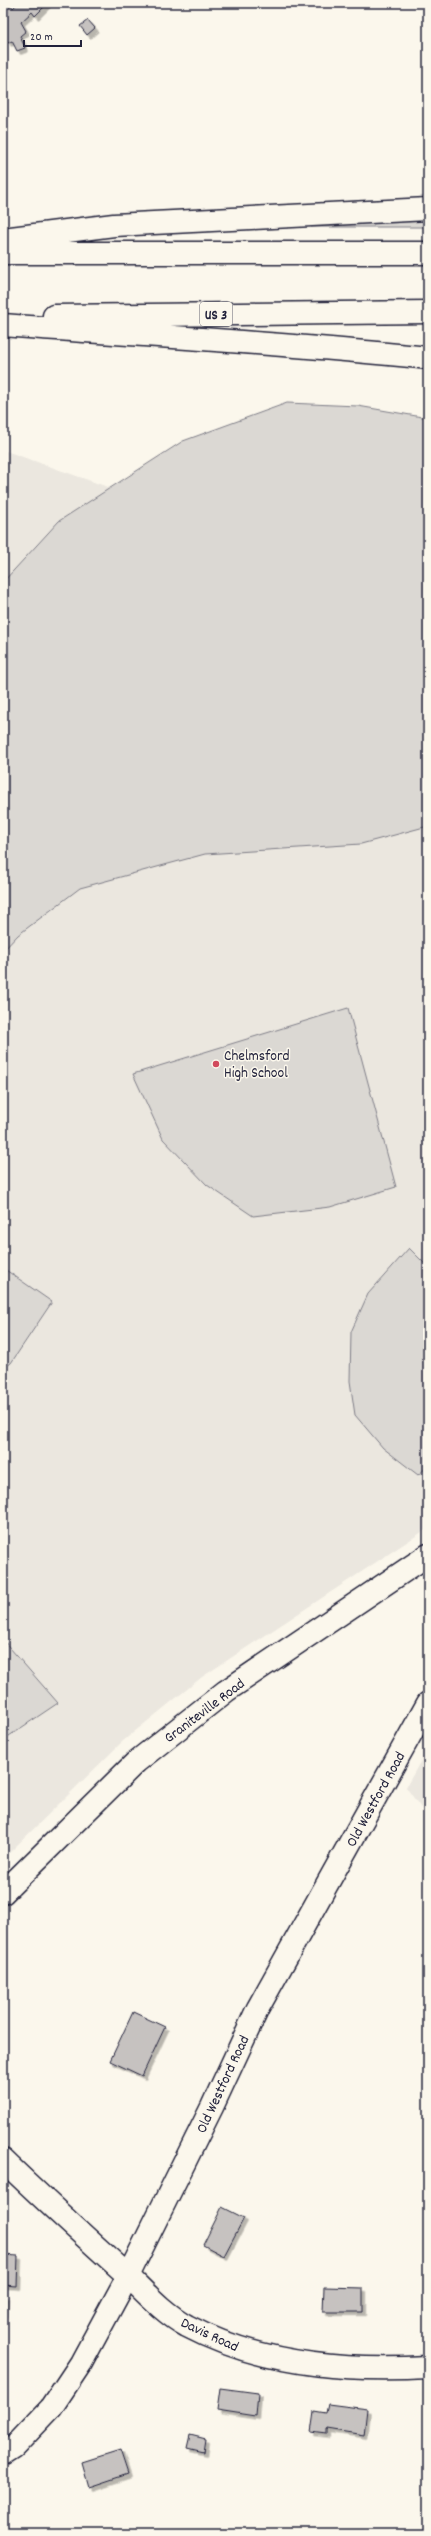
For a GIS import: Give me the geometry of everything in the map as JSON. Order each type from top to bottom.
[{"type":"main road","points":[[3,239],[114,225],[428,209]]},
{"type":"main road","points":[[3,253],[428,253]]},
{"type":"main road","name":"US 3","points":[[3,317],[428,312]]},
{"type":"main road","points":[[3,325],[155,337],[305,345],[428,358]]},
{"type":"main road","name":"Graniteville Road","points":[[3,1893],[148,1753],[226,1691],[428,1555]]},
{"type":"main road","name":"Old Westford Road","points":[[3,2454],[14,2447],[51,2408],[81,2363],[128,2276],[212,2108],[258,2008],[428,1703]]},
{"type":"main road","name":"Davis Road","points":[[3,2160],[128,2276],[156,2305],[187,2326],[244,2350],[322,2367],[389,2370],[428,2367]]},
{"type":"shaded area","points":[[428,220],[428,227],[311,227],[311,224]]},
{"type":"shaded area","points":[[287,403],[358,406],[428,418],[428,826],[361,844],[205,854],[80,888],[18,935],[3,951],[3,582],[59,521],[183,441]]},
{"type":"shaded area","name":"Chelmsford High School","points":[[3,450],[428,600],[428,1528],[202,1677],[123,1741],[3,1859]]},
{"type":"shaded area","points":[[348,1008],[396,1187],[330,1207],[253,1216],[207,1185],[163,1139],[133,1074]]},
{"type":"shaded area","points":[[409,1248],[428,1267],[428,1466],[418,1475],[383,1448],[355,1415],[350,1381],[351,1332],[368,1294]]},
{"type":"shaded area","points":[[3,1268],[52,1302],[11,1363],[3,1369]]},
{"type":"shaded area","points":[[3,1640],[58,1703],[3,1740]]},
{"type":"shaded area","points":[[428,1748],[428,1818],[406,1787]]},
{"type":"building","points":[[18,3],[48,3],[35,16],[32,12],[21,22],[26,31],[20,36],[25,48],[17,51],[12,41],[8,43],[3,35],[3,10],[11,5],[13,8]]},
{"type":"building","points":[[88,20],[95,28],[87,35],[80,26]]},
{"type":"building","points":[[133,2012],[165,2027],[142,2076],[110,2061]]},
{"type":"building","points":[[222,2207],[244,2218],[224,2256],[203,2245]]},
{"type":"building","points":[[3,2255],[18,2256],[17,2286],[3,2285]]},
{"type":"building","points":[[324,2287],[363,2288],[363,2312],[323,2312]]},
{"type":"building","points":[[3,2295],[5,2295],[4,2315],[3,2315]]},
{"type":"building","points":[[220,2388],[258,2393],[256,2416],[217,2410]]},
{"type":"building","points":[[328,2404],[367,2409],[364,2435],[327,2429],[327,2434],[311,2432],[314,2411],[326,2413]]},
{"type":"building","points":[[190,2435],[206,2439],[204,2452],[187,2448]]},
{"type":"building","points":[[120,2450],[128,2474],[89,2487],[82,2462]]},
{"type":"place","name":"Chelmsford High School","points":[[216,1064]]}]
